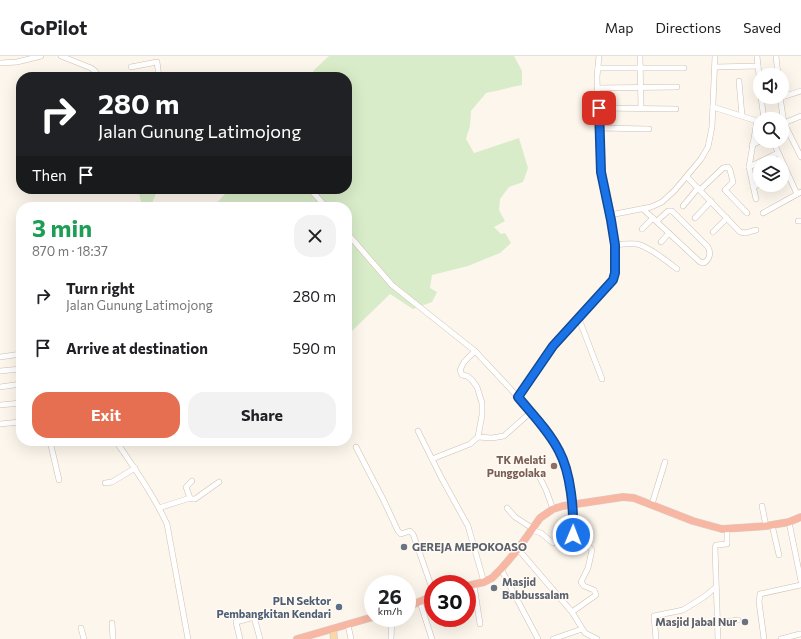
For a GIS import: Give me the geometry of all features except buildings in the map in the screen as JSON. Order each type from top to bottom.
[{"type":"highway","points":[[476,584],[492,578],[501,569],[518,549],[540,518],[553,509],[573,504],[629,497],[652,504],[707,526],[727,529],[790,522],[801,517]]},
{"type":"highway","points":[[416,603],[424,600]]},
{"type":"highway","points":[[297,639],[364,620]]},
{"type":"main road","points":[[333,629],[334,639]]},
{"type":"street","points":[[0,63],[17,62],[41,56]]},
{"type":"street","points":[[61,56],[91,68],[95,72]]},
{"type":"street","points":[[518,397],[553,346],[613,280],[615,273],[615,245],[601,172],[598,88],[599,56]]},
{"type":"street","points":[[640,56],[641,108]]},
{"type":"street","points":[[610,216],[643,209],[662,202],[687,177],[701,159],[708,147],[712,127],[715,56]]},
{"type":"street","points":[[715,67],[758,66],[757,56]]},
{"type":"street","points":[[776,56],[777,68]]},
{"type":"street","points":[[131,67],[157,59],[158,72]]},
{"type":"street","points":[[598,68],[684,68]]},
{"type":"street","points":[[739,81],[742,116]]},
{"type":"street","points":[[598,88],[677,87]]},
{"type":"street","points":[[789,95],[801,91]]},
{"type":"street","points":[[713,107],[753,120]]},
{"type":"street","points":[[599,108],[676,109]]},
{"type":"street","points":[[789,121],[801,116]]},
{"type":"street","points":[[599,128],[649,129]]},
{"type":"street","points":[[789,138],[801,157]]},
{"type":"street","points":[[753,142],[749,166],[753,187]]},
{"type":"street","points":[[776,148],[779,156]]},
{"type":"street","points":[[749,166],[778,153]]},
{"type":"street","points":[[683,206],[726,166],[730,170],[733,180],[732,183],[723,188],[747,213]]},
{"type":"street","points":[[687,177],[741,233],[756,230]]},
{"type":"street","points":[[763,213],[799,193],[789,179]]},
{"type":"street","points":[[754,192],[756,199]]},
{"type":"street","points":[[314,194],[322,202]]},
{"type":"street","points":[[695,218],[711,201]]},
{"type":"street","points":[[642,229],[655,220],[668,211],[672,211],[708,247],[710,253],[708,259],[704,263],[700,262],[669,233],[655,220],[643,209]]},
{"type":"street","points":[[713,232],[727,218]]},
{"type":"street","points":[[661,242],[669,233]]},
{"type":"street","points":[[352,239],[397,290],[436,319],[475,352],[518,397],[557,446],[562,456],[573,504],[573,538],[588,545],[592,550],[588,568],[581,582],[584,586],[594,590],[596,595],[572,612]]},
{"type":"street","points":[[615,245],[632,244],[642,246],[666,260],[677,269]]},
{"type":"street","points":[[579,319],[602,378]]},
{"type":"street","points":[[432,459],[470,444],[478,437],[482,415],[482,404],[474,382],[470,377],[462,375],[460,370],[464,362],[475,352]]},
{"type":"street","points":[[0,357],[16,355]]},
{"type":"street","points":[[0,371],[16,369]]},
{"type":"street","points":[[0,387],[16,385]]},
{"type":"street","points":[[0,405],[16,403]]},
{"type":"street","points":[[478,437],[492,438],[504,436],[531,412]]},
{"type":"street","points":[[0,424],[16,422]]},
{"type":"street","points":[[418,430],[468,526],[484,582]]},
{"type":"street","points":[[51,446],[59,480]]},
{"type":"street","points":[[120,446],[135,468],[159,508],[168,530],[188,639]]},
{"type":"street","points":[[356,447],[398,531],[400,534],[410,531],[412,533],[427,575]]},
{"type":"street","points":[[652,504],[665,462]]},
{"type":"street","points":[[105,483],[112,482],[135,468]]},
{"type":"street","points":[[538,474],[553,509]]},
{"type":"street","points":[[190,498],[186,487],[192,481]]},
{"type":"street","points":[[159,508],[190,498],[197,498],[219,482]]},
{"type":"street","points":[[762,506],[779,555]]},
{"type":"street","points":[[507,508],[532,529],[541,533],[553,543]]},
{"type":"street","points":[[790,522],[801,581]]},
{"type":"street","points":[[718,639],[715,547],[716,544],[727,544],[727,529]]},
{"type":"street","points":[[518,549],[572,612],[585,633],[597,639]]},
{"type":"street","points":[[501,569],[538,639]]},
{"type":"street","points":[[764,639],[759,602],[760,594],[801,585]]},
{"type":"street","points":[[656,639],[654,616],[683,610],[704,597],[716,587]]},
{"type":"street","points":[[420,602],[432,639]]},
{"type":"street","points":[[476,609],[480,624]]},
{"type":"street","points":[[240,639],[236,622],[256,617],[260,639]]},
{"type":"street","points":[[717,623],[738,620]]},
{"type":"street","points":[[112,623],[113,639]]},
{"type":"street","points":[[348,625],[352,639]]},
{"type":"street","points":[[392,627],[392,639]]},
{"type":"street","points":[[82,628],[84,639]]},
{"type":"street","points":[[553,639],[582,629]]},
{"type":"street","points":[[781,639],[800,634]]},
{"type":"green space","points":[[329,56],[514,56],[522,71],[522,85],[486,93],[471,111],[470,126],[466,139],[474,153],[519,138],[528,168],[523,182],[509,187],[500,199],[499,210],[505,221],[494,227],[501,234],[505,233],[511,243],[500,253],[468,266],[432,275],[430,288],[437,292],[432,302],[413,309],[390,294],[352,330],[352,202],[218,202],[225,194],[352,194],[352,72],[313,72]]},
{"type":"green space","points":[[139,194],[156,194],[152,202],[141,202]]},
{"type":"place","name":"TK Melati Punggolaka","points":[[554,466]]},
{"type":"place","name":"GEREJA MEPOKOASO","points":[[404,547]]},
{"type":"place","name":"Masjid Babbussalam","points":[[494,588]]},
{"type":"place","name":"PLN Sektor Pembangkitan Kendari","points":[[339,607]]},
{"type":"place","name":"Masjid Jabal Nur","points":[[745,622]]},
{"type":"route","points":[[573,535],[573,504],[562,456],[557,446],[518,397],[553,346],[613,280],[615,273],[615,245],[599,154],[599,108]]}]
